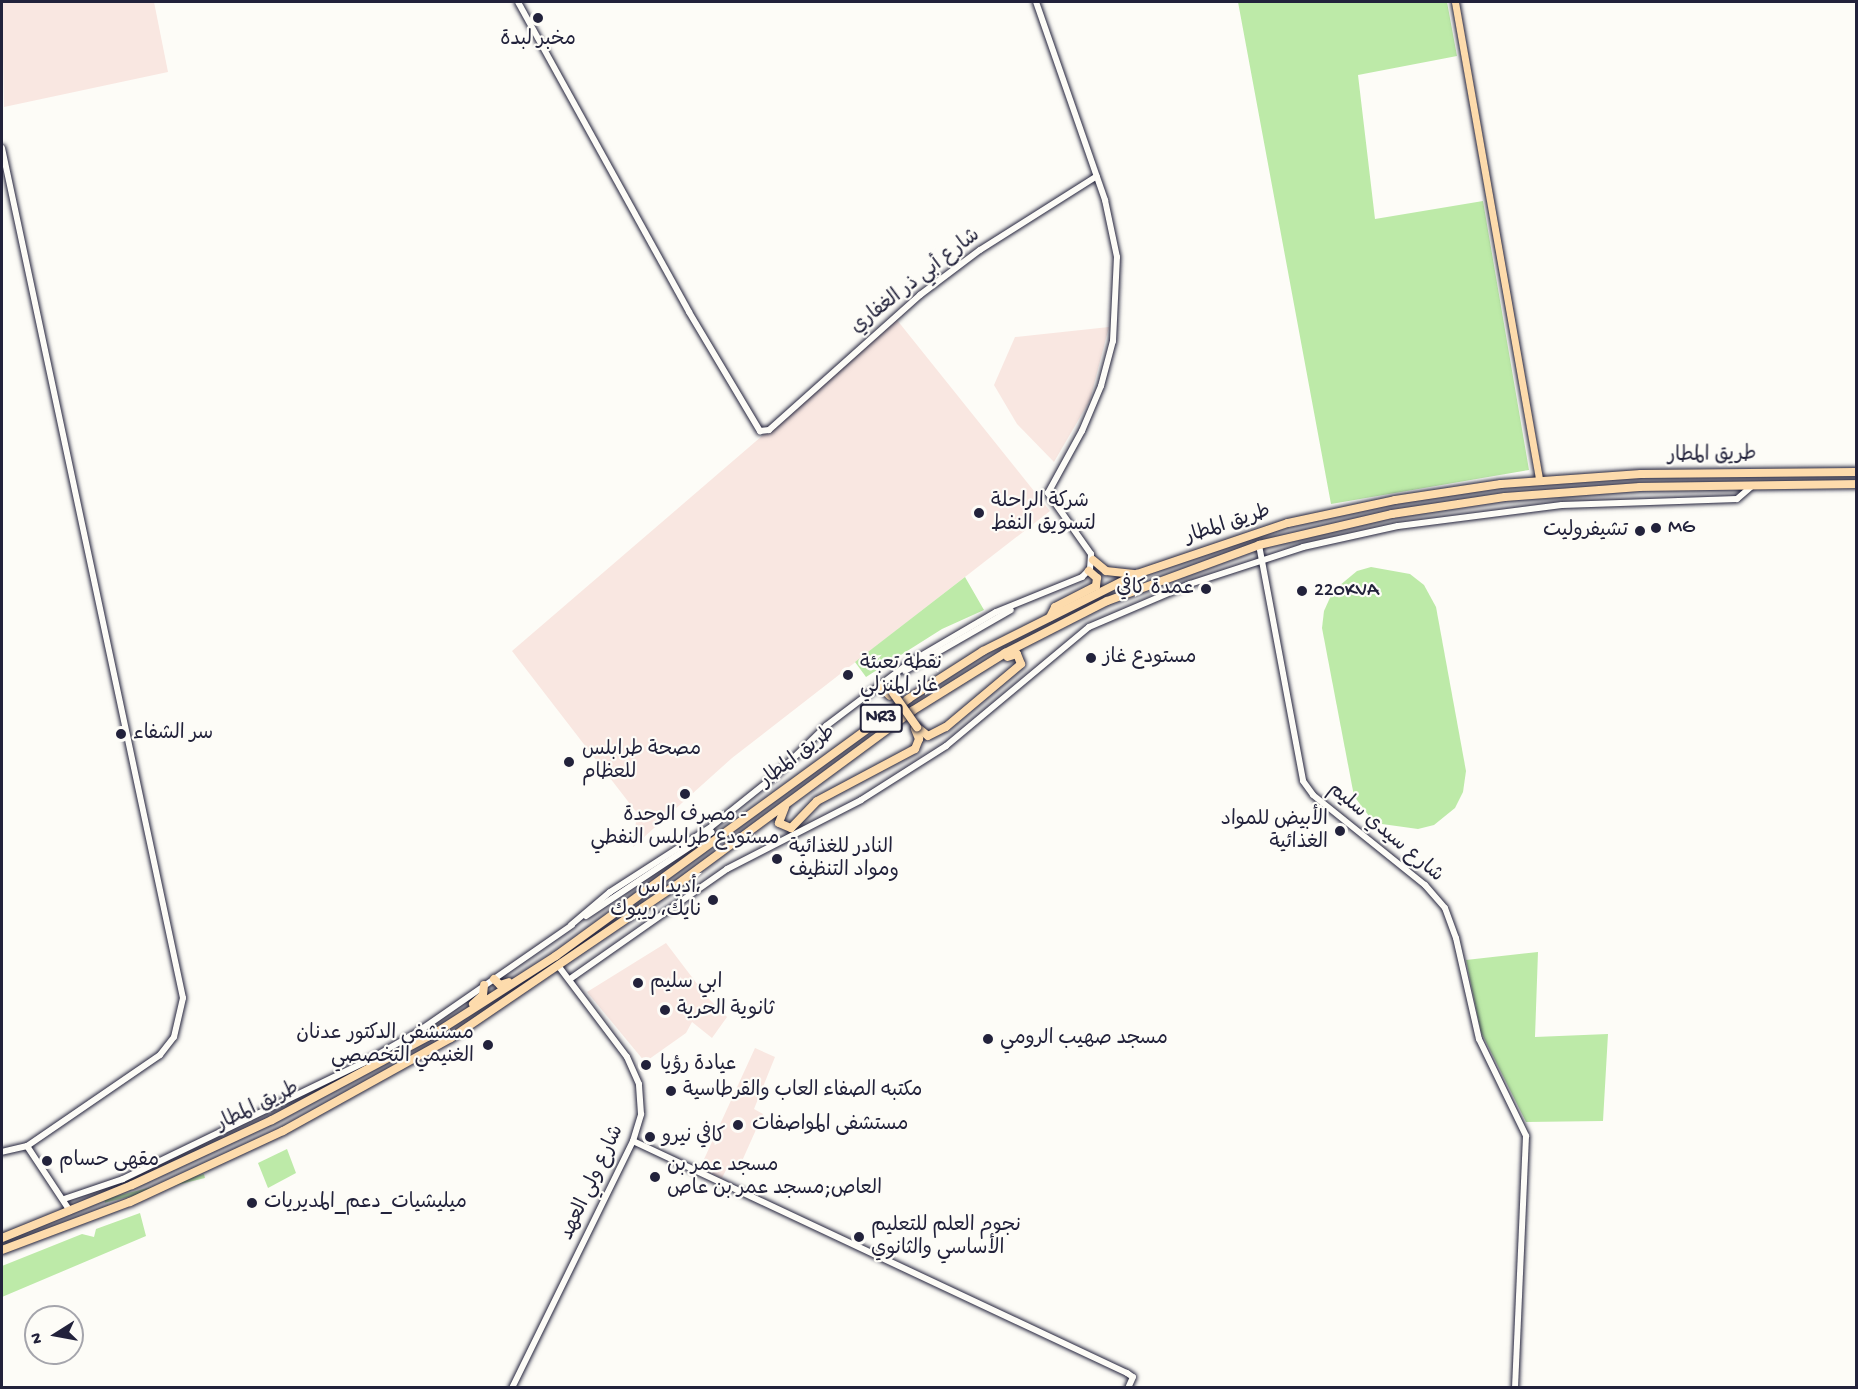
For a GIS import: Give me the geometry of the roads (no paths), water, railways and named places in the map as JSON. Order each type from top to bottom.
[{"type":"highway","name":"طريق المطار","points":[[2,1238],[70,1211],[272,1120],[448,1025],[524,976],[901,704],[983,651],[1137,574],[1288,524],[1395,500],[1539,479],[1857,472]]},
{"type":"highway","name":"طريق المطار","points":[[2,1250],[130,1202],[283,1131],[452,1038],[560,968],[943,691],[1046,630],[1107,600],[1259,544],[1392,514],[1505,496],[1640,487],[1857,484]]},
{"type":"highway","points":[[1093,560],[1106,571],[1137,574]]},
{"type":"highway","points":[[1050,617],[1055,607],[1096,586],[1097,578],[1089,571]]},
{"type":"highway","points":[[888,682],[892,695],[916,728],[926,735],[939,733],[1017,668],[1021,656],[1010,655],[943,691]]},
{"type":"highway","points":[[792,799],[780,815],[779,823],[787,829],[801,826],[817,801],[915,749],[919,739],[916,728]]},
{"type":"highway","points":[[494,979],[502,985],[524,976]]},
{"type":"highway","points":[[448,1025],[481,997],[484,985]]},
{"type":"main road","points":[[1455,2],[1539,479]]},
{"type":"street","name":"شارع أبي ذر الغفاري","points":[[518,2],[724,373],[758,429],[769,430],[920,296],[980,250],[1097,176]]},
{"type":"street","points":[[64,1199],[123,1179],[363,1063],[419,1031],[571,925],[610,892],[711,827],[777,776],[826,726],[888,682],[1040,595],[1089,571],[1093,560],[1048,493],[1095,403],[1113,341],[1116,257],[1097,176],[1036,2]]},
{"type":"street","points":[[2,148],[183,998],[174,1037],[160,1055],[27,1146],[2,1152]]},
{"type":"street","points":[[570,979],[727,869],[801,826],[884,786],[946,746],[1089,627],[1190,584],[1262,559],[1340,538],[1456,517],[1602,502],[1737,499],[1754,484]]},
{"type":"street","name":"شارع سيدي سليم","points":[[1259,544],[1303,782],[1313,795],[1419,880],[1444,908],[1456,938],[1479,1040],[1526,1136],[1515,1388]]},
{"type":"street","name":"شارع ولي العهد","points":[[512,1388],[633,1141],[641,1114],[642,1095],[636,1074],[560,968]]},
{"type":"street","points":[[633,1141],[1133,1377],[1136,1388]]},
{"type":"street","points":[[27,1146],[70,1211]]},
{"type":"street","points":[[1128,1388],[1133,1377]]},
{"type":"place","name":"مخبر لبدة","points":[[538,18]]},
{"type":"place","name":"شركة الراحلة لتسويق النفط","points":[[979,513]]},
{"type":"place","name":"MG","points":[[1656,528]]},
{"type":"place","name":"تشيفروليت","points":[[1640,531]]},
{"type":"place","name":"عمدة كافي","points":[[1206,589]]},
{"type":"place","name":"220KVA","points":[[1302,591]]},
{"type":"place","name":"مستودع غاز","points":[[1091,658]]},
{"type":"place","name":"نقطة تعبئة غاز المنزلي","points":[[848,675]]},
{"type":"place","name":"سر الشفاء","points":[[121,734]]},
{"type":"place","name":"مصحة طرابلس للعظام","points":[[569,762]]},
{"type":"place","name":"مصرف الوحدة - مستودع طرابلس النفطي","points":[[685,794]]},
{"type":"place","name":"الأبيض للمواد الغذائية","points":[[1340,831]]},
{"type":"place","name":"النادر للغذائية ومواد التنظيف","points":[[777,859]]},
{"type":"place","name":"أديداس، نايك، ريبوك","points":[[713,900]]},
{"type":"place","name":"ابي سليم","points":[[638,983]]},
{"type":"place","name":"ثانوية الحرية","points":[[665,1010]]},
{"type":"place","name":"مسجد صهيب الرومي","points":[[988,1039]]},
{"type":"place","name":"مستشفي الدكتور عدنان الغنيمي التخصصي","points":[[488,1045]]},
{"type":"place","name":"عيادة رؤيا","points":[[646,1065]]},
{"type":"place","name":"مكتبه الصفاء العاب والقرطاسية","points":[[671,1091]]},
{"type":"place","name":"مستشفى المواصفات","points":[[738,1125]]},
{"type":"place","name":"كافي نيرو","points":[[650,1137]]},
{"type":"place","name":"مقهى حسام","points":[[47,1161]]},
{"type":"place","name":"مسجد عمر بن العاص;مسجد عمر بن عاص","points":[[655,1177]]},
{"type":"place","name":"ميليشيات_دعم_المديريات","points":[[252,1203]]},
{"type":"place","name":"نجوم العلم للتعليم الأساسي والثانوي","points":[[859,1237]]}]
